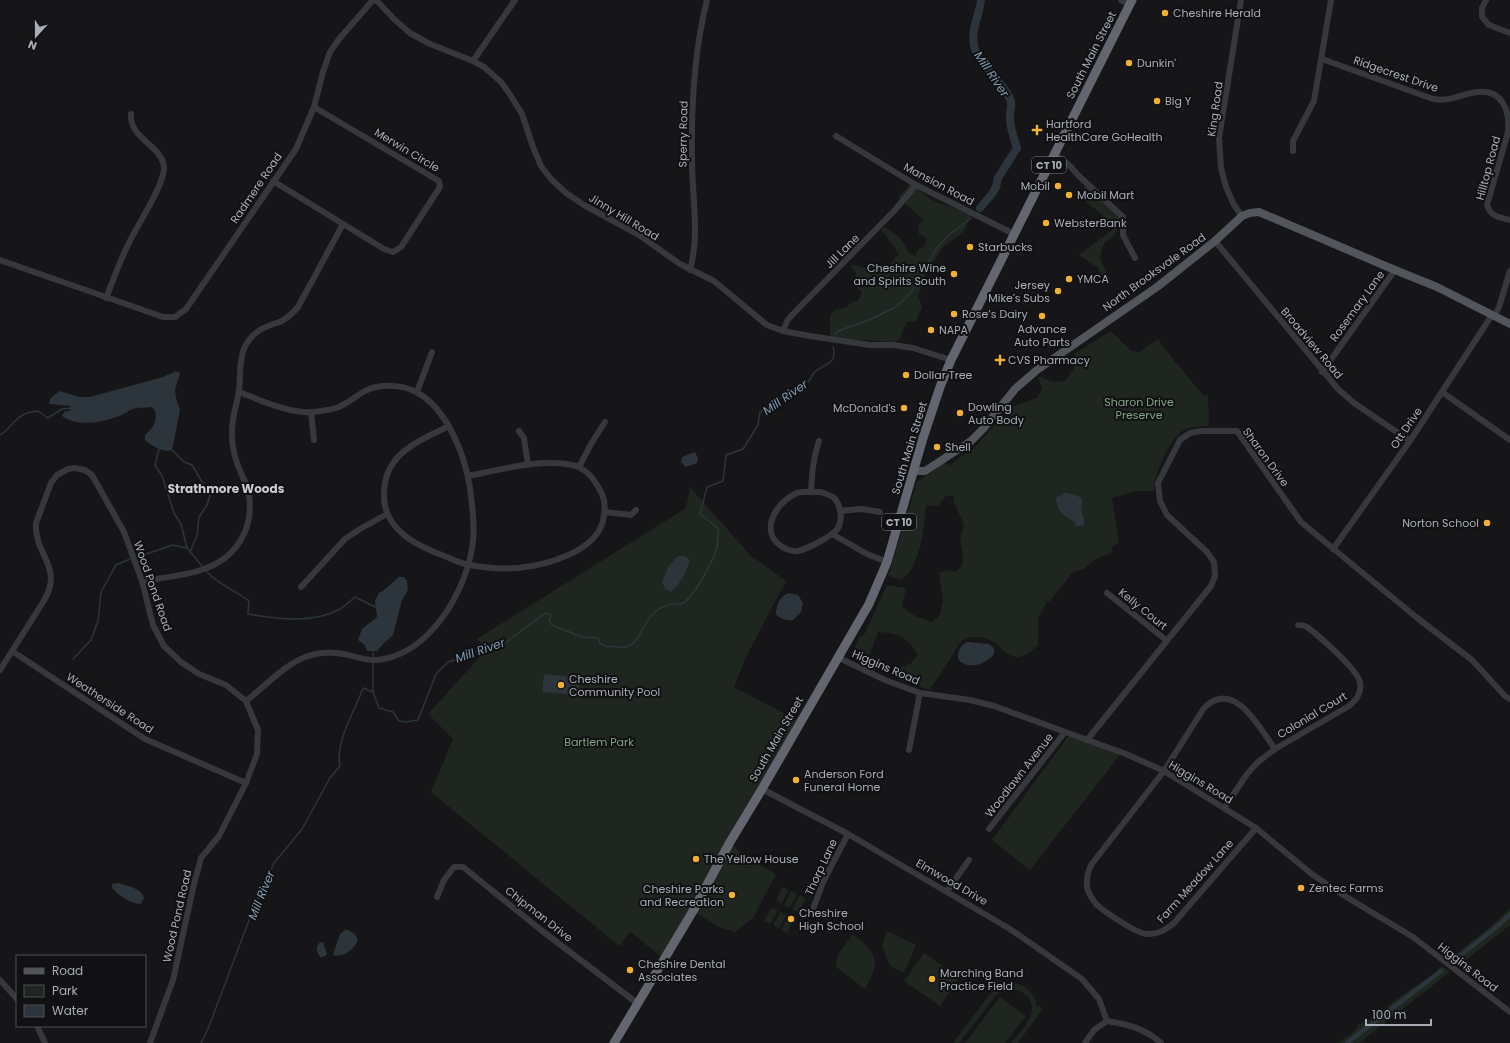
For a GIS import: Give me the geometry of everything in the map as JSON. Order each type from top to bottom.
[{"type":"highway","name":"South Main Street","points":[[614,1043],[693,911],[730,842],[868,604],[887,562],[930,417],[952,360],[1131,3]]},
{"type":"main road","points":[[1242,216],[1259,212],[1437,287],[1510,324]]},
{"type":"main road","name":"North Brooksvale Road","points":[[914,469],[920,467],[928,468],[971,441],[983,429],[1015,389],[1037,370],[1157,287],[1215,241],[1242,216]]},
{"type":"street","name":"Jinny Hill Road","points":[[375,0],[402,27],[419,39],[473,61],[493,75],[509,92],[522,114],[537,158],[558,186],[576,200],[630,229],[668,256],[721,287],[760,320],[771,327],[783,331],[850,342],[913,348],[952,360]]},
{"type":"street","name":"Radmere Road","points":[[0,260],[163,317],[175,317],[181,313],[186,309],[296,149],[314,107],[330,52],[339,39],[375,0]]},
{"type":"street","points":[[473,61],[515,0]]},
{"type":"street","name":"Sperry Road","points":[[690,270],[696,240],[692,161],[694,76],[698,37],[707,0]]},
{"type":"street","points":[[1121,0],[1131,3]]},
{"type":"street","name":"King Road","points":[[1240,0],[1219,138],[1221,168],[1226,187],[1234,204],[1242,216]]},
{"type":"street","points":[[1293,151],[1293,141],[1314,101],[1331,0]]},
{"type":"street","points":[[1486,0],[1482,8],[1482,17],[1489,24],[1510,33]]},
{"type":"street","name":"Ridgecrest Drive","points":[[1322,59],[1433,99],[1443,101],[1484,92],[1492,95],[1500,99],[1506,105],[1509,114],[1509,132]]},
{"type":"street","name":"Merwin Circle","points":[[273,181],[342,224],[392,252],[401,247],[440,187],[439,181],[314,107]]},
{"type":"street","points":[[106,298],[127,246],[161,182],[164,167],[159,154],[138,134],[131,119],[132,114]]},
{"type":"street","name":"Hilltop Road","points":[[1509,132],[1487,205],[1490,212],[1495,216],[1510,220]]},
{"type":"street","name":"Mansion Road","points":[[836,136],[916,185],[1014,234]]},
{"type":"street","points":[[1054,154],[1068,164],[1123,217],[1123,235],[1135,258]]},
{"type":"street","name":"Jill Lane","points":[[783,331],[787,321],[793,314],[885,221],[909,195],[916,185]]},
{"type":"street","points":[[142,581],[200,571],[217,564],[228,556],[240,541],[248,526],[250,510],[248,489],[234,454],[232,435],[233,416],[239,392],[242,353],[248,341],[258,331],[289,317],[298,308],[342,224]]},
{"type":"street","name":"Broadview Road","points":[[1215,241],[1322,372],[1338,389],[1354,403],[1410,441]]},
{"type":"street","name":"Rosemary Lane","points":[[1322,372],[1394,270]]},
{"type":"street","points":[[1493,315],[1499,307],[1510,271]]},
{"type":"street","name":"Ott Drive","points":[[1333,549],[1410,441],[1493,315]]},
{"type":"street","points":[[417,392],[432,352]]},
{"type":"street","points":[[239,392],[280,406],[311,412],[338,407],[365,391],[384,386],[402,387],[417,392],[437,408],[449,426],[461,454],[468,476],[474,517],[473,542],[468,565],[460,587],[447,611],[422,640],[410,649],[382,659],[368,660],[334,653],[321,653],[307,656],[286,669],[246,701]]},
{"type":"street","points":[[1442,392],[1510,440]]},
{"type":"street","points":[[311,412],[314,440]]},
{"type":"street","points":[[579,468],[591,444],[605,422]]},
{"type":"street","points":[[449,426],[406,448],[394,461],[386,475],[384,497],[388,514],[396,528],[409,540],[432,552],[468,565],[518,568],[542,564],[568,555],[587,545],[601,528],[605,512],[604,499],[597,484],[589,474],[579,468],[565,463],[528,464],[468,476]]},
{"type":"street","points":[[520,431],[524,438],[528,464]]},
{"type":"street","name":"Sharon Drive","points":[[1087,740],[1210,586],[1215,576],[1214,562],[1207,552],[1168,515],[1160,501],[1158,483],[1180,440],[1190,433],[1202,431],[1237,431],[1301,522],[1416,617],[1472,660],[1505,696],[1510,699]]},
{"type":"street","points":[[811,492],[812,469],[819,441]]},
{"type":"street","name":"Wood Pond Road","points":[[0,670],[51,588],[52,579],[49,566],[38,544],[35,530],[36,523],[51,483],[57,475],[68,469],[80,469],[89,472],[96,479],[124,532],[142,581],[153,625],[164,646],[181,662],[199,674],[226,685],[246,701],[258,730],[257,754],[246,783],[219,836],[202,858],[194,884],[173,980],[150,1043]]},
{"type":"street","points":[[811,492],[822,492],[833,497],[840,508],[841,519],[838,528],[832,534],[797,552],[786,549],[776,541],[770,531],[772,517],[783,501],[798,493],[811,492]]},
{"type":"street","points":[[840,511],[861,509],[880,512]]},
{"type":"street","points":[[605,512],[630,515],[636,510]]},
{"type":"street","points":[[301,587],[345,539],[388,514]]},
{"type":"street","points":[[832,534],[867,554],[887,562]]},
{"type":"street","name":"Kelly Court","points":[[1107,593],[1166,640]]},
{"type":"street","name":"Colonial Court","points":[[1225,807],[1247,774],[1258,762],[1275,749],[1357,700],[1360,691],[1360,682],[1356,674],[1334,650],[1305,626],[1298,625]]},
{"type":"street","name":"Weatherside Road","points":[[12,651],[145,739],[246,783]]},
{"type":"street","name":"Higgins Road","points":[[837,657],[885,680],[920,693],[970,700],[994,706],[1126,754],[1164,771],[1225,807],[1256,828],[1313,875],[1413,937],[1510,1012]]},
{"type":"street","points":[[909,750],[920,693]]},
{"type":"street","name":"Farm Meadow Lane","points":[[1256,828],[1174,923],[1165,931],[1156,934],[1145,934],[1135,930],[1098,906],[1090,897],[1086,888],[1087,876],[1091,865],[1164,771],[1204,708],[1211,702],[1222,698],[1233,699],[1254,719],[1275,749]]},
{"type":"street","name":"Woodlawn Avenue","points":[[989,829],[1064,732]]},
{"type":"street","name":"Elmwood Drive","points":[[762,789],[848,834],[1010,929],[1082,979],[1099,999],[1107,1021]]},
{"type":"street","name":"Thorp Lane","points":[[813,909],[824,880],[848,834]]},
{"type":"street","points":[[947,891],[969,860]]},
{"type":"street","name":"Chipman Drive","points":[[437,897],[444,880],[454,867],[464,867],[541,930],[637,1003]]},
{"type":"street","points":[[0,980],[16,998]]},
{"type":"street","points":[[1085,1043],[1094,1030],[1107,1021],[1140,1029],[1161,1043]]},
{"type":"street","points":[[37,1027],[45,1043]]},
{"type":"green space","points":[[910,184],[932,200],[972,215],[963,232],[942,248],[927,271],[918,296],[922,307],[916,321],[907,322],[899,340],[894,342],[830,336],[830,316],[836,309],[846,308],[851,302],[858,301],[862,293],[855,285],[856,273],[850,265],[860,266],[878,273],[888,274],[888,267],[899,254],[881,229],[885,227],[896,234],[904,243],[907,251],[915,256],[919,248],[924,247],[927,238],[919,234],[918,230],[919,225],[923,220],[898,197]]},
{"type":"green space","points":[[1085,184],[1120,217],[1117,231],[1103,245],[1100,259],[1110,279],[1106,282],[1097,267],[1079,255],[1116,227],[1082,198]]},
{"type":"green space","name":"Sharon Drive Preserve","points":[[1111,331],[1131,351],[1139,352],[1158,339],[1204,396],[1208,394],[1209,426],[1190,428],[1184,430],[1178,435],[1163,458],[1154,491],[1137,491],[1112,498],[1119,543],[1113,546],[1111,553],[1096,559],[1084,569],[1073,572],[1049,602],[1047,601],[1038,619],[1038,645],[1027,654],[1019,657],[1012,656],[987,639],[977,637],[967,638],[959,644],[929,690],[898,679],[900,668],[910,664],[918,655],[910,644],[902,637],[892,633],[878,632],[866,664],[858,661],[852,655],[859,637],[864,635],[887,585],[906,588],[902,607],[915,616],[932,622],[940,615],[943,600],[939,573],[946,570],[956,572],[962,565],[963,556],[960,539],[964,525],[953,500],[954,496],[946,496],[939,505],[926,505],[920,546],[913,566],[908,574],[901,580],[888,576],[917,482],[945,462],[949,466],[974,448],[1014,406],[1037,398],[1042,389],[1038,377],[1040,376],[1052,382],[1065,381],[1074,368],[1074,354]]},
{"type":"green space","name":"Bartlem Park","points":[[690,487],[750,555],[786,581],[746,657],[734,687],[800,722],[730,842],[743,855],[776,874],[753,918],[735,932],[719,927],[693,911],[664,959],[630,932],[619,946],[431,792],[453,739],[428,714],[487,649],[477,639],[686,508]]},
{"type":"green space","points":[[1070,734],[1123,751],[1030,870],[992,840]]},
{"type":"green space","points":[[783,887],[789,890],[782,903],[776,900]]},
{"type":"green space","points":[[791,891],[797,894],[790,908],[784,905]]},
{"type":"green space","points":[[800,895],[806,899],[798,912],[792,909]]},
{"type":"green space","points":[[772,907],[778,911],[770,924],[764,921]]},
{"type":"green space","points":[[1510,908],[1510,925],[1458,966],[1450,959],[1495,923]]},
{"type":"green space","points":[[780,912],[786,915],[779,929],[773,925]]},
{"type":"green space","points":[[788,916],[794,920],[787,933],[781,930]]},
{"type":"green space","points":[[887,931],[916,945],[904,973],[890,966],[882,946]]},
{"type":"green space","points":[[853,934],[867,947],[874,958],[874,971],[865,989],[836,967],[837,956]]},
{"type":"green space","name":"Marching Band Practice Field","points":[[924,953],[959,978],[940,1006],[904,981]]},
{"type":"green space","points":[[1442,966],[1450,972],[1359,1043],[1337,1043],[1353,1033],[1358,1024],[1367,1021],[1378,1014],[1395,1000],[1435,973]]},
{"type":"green space","points":[[1008,983],[1024,986],[1034,997],[1037,1007],[1039,1006],[1043,1009],[1018,1043],[1011,1043],[1027,1022],[1031,1014],[1032,1007],[1027,996],[1022,992],[1009,989],[997,994],[959,1043],[953,1043],[993,990],[1000,985]]},
{"type":"green space","points":[[1000,997],[1026,1016],[1005,1043],[965,1043]]},
{"type":"water","points":[[176,371],[180,373],[175,390],[180,410],[172,450],[169,451],[154,447],[145,440],[145,435],[153,426],[156,418],[155,411],[152,407],[135,408],[122,415],[107,420],[84,423],[69,420],[62,416],[64,412],[71,410],[70,406],[49,404],[50,399],[59,391],[80,397],[90,397],[163,377]]},
{"type":"water","points":[[695,452],[698,458],[697,463],[686,467],[681,462],[682,457]]},
{"type":"water","points":[[1064,493],[1081,498],[1081,510],[1084,520],[1083,526],[1074,526],[1076,523],[1065,516],[1058,508],[1056,498]]},
{"type":"water","points":[[678,556],[685,556],[690,560],[682,578],[671,592],[665,589],[662,582],[668,567]]},
{"type":"water","points":[[399,577],[404,577],[407,581],[408,590],[402,600],[393,635],[377,651],[367,651],[364,644],[358,640],[362,629],[377,617],[375,601],[379,593]]},
{"type":"water","points":[[788,593],[798,595],[803,603],[801,612],[793,620],[784,619],[776,614],[779,602]]},
{"type":"water","points":[[968,642],[989,644],[994,648],[994,654],[991,658],[977,665],[967,665],[962,663],[958,659],[959,651],[961,646]]},
{"type":"water","name":"Cheshire Community Pool","points":[[544,674],[580,678],[578,695],[542,692]]},
{"type":"water","points":[[118,883],[134,888],[140,892],[144,898],[141,904],[129,901],[115,891],[112,888],[112,884]]},
{"type":"water","points":[[345,930],[355,934],[358,940],[354,947],[345,954],[337,956],[333,955],[340,934]]},
{"type":"water","points":[[323,942],[327,954],[321,958],[317,949],[319,943]]},
{"type":"waterway","name":"Mill River","points":[[980,208],[992,194],[996,187],[998,178],[1017,148],[1010,124],[1011,102],[1004,89],[980,60],[974,45],[974,28],[981,0]]},
{"type":"waterway","name":"Mill River","points":[[835,334],[838,331],[869,320],[894,308],[904,300],[912,291],[936,249],[949,235],[971,218]]},
{"type":"waterway","name":"Mill River","points":[[201,1043],[208,1029],[254,907],[274,863],[302,829],[330,778],[340,766],[340,746],[363,688],[373,692],[379,708],[393,712],[399,721],[405,722],[418,720],[436,674],[448,662],[461,658],[488,645],[498,647],[544,614],[549,614],[551,616],[549,621],[552,625],[582,637],[598,638],[600,644],[608,647],[629,646],[636,640],[648,620],[657,611],[667,605],[681,604],[686,601],[697,587],[712,560],[717,547],[718,528],[700,514],[707,487],[723,481],[726,455],[743,449],[758,425],[760,412],[801,384],[809,381],[814,373],[832,360],[834,357],[833,347]]},
{"type":"waterway","points":[[0,435],[18,418],[26,413],[38,411],[48,418],[62,409],[72,408]]},
{"type":"waterway","points":[[159,449],[155,465],[162,476],[174,513],[181,524],[187,548],[202,566]]},
{"type":"waterway","points":[[172,450],[184,462],[192,465],[210,495],[207,505],[199,517],[197,536],[190,552]]},
{"type":"waterway","points":[[137,557],[173,545],[187,548]]},
{"type":"waterway","points":[[73,659],[91,640],[98,621],[101,592],[116,565],[130,559]]},
{"type":"waterway","points":[[207,572],[212,577],[249,601],[248,614],[283,619],[318,617],[340,609],[355,597],[375,607]]},
{"type":"waterway","points":[[373,663],[373,692]]},
{"type":"waterway","points":[[1457,958],[1499,925],[1510,914]]},
{"type":"waterway","points":[[1347,1043],[1441,971]]},
{"type":"place","name":"Cheshire Herald","points":[[1165,13]]},
{"type":"place","name":"Dunkin'","points":[[1129,63]]},
{"type":"place","name":"Big Y","points":[[1157,101]]},
{"type":"place","name":"Hartford HealthCare GoHealth","points":[[1037,130]]},
{"type":"place","name":"Mobil","points":[[1058,186]]},
{"type":"place","name":"Mobil Mart","points":[[1069,195]]},
{"type":"place","name":"WebsterBank","points":[[1046,223]]},
{"type":"place","name":"Starbucks","points":[[970,247]]},
{"type":"place","name":"Cheshire Wine and Spirits South","points":[[954,274]]},
{"type":"place","name":"YMCA","points":[[1069,279]]},
{"type":"place","name":"Jersey Mike's Subs","points":[[1058,291]]},
{"type":"place","name":"Rose’s Dairy","points":[[954,314]]},
{"type":"place","name":"Advance Auto Parts","points":[[1042,316]]},
{"type":"place","name":"NAPA","points":[[931,330]]},
{"type":"place","name":"CVS Pharmacy","points":[[1000,360]]},
{"type":"place","name":"Dollar Tree","points":[[906,375]]},
{"type":"place","name":"McDonald's","points":[[904,408]]},
{"type":"place","name":"Dowling Auto Body","points":[[960,413]]},
{"type":"place","name":"Shell","points":[[937,447]]},
{"type":"place","name":"Norton School","points":[[1487,523]]},
{"type":"place","name":"Cheshire Community Pool","points":[[561,685]]},
{"type":"place","name":"Anderson Ford Funeral Home","points":[[796,780]]},
{"type":"place","name":"The Yellow House","points":[[696,859]]},
{"type":"place","name":"Zentec Farms","points":[[1301,888]]},
{"type":"place","name":"Cheshire Parks and Recreation","points":[[732,895]]},
{"type":"place","name":"Cheshire High School","points":[[791,919]]},
{"type":"place","name":"Cheshire Dental Associates","points":[[630,970]]},
{"type":"place","name":"Marching Band Practice Field","points":[[932,979]]},
{"type":"district","name":"Strathmore Woods","points":[[226,488]]}]
